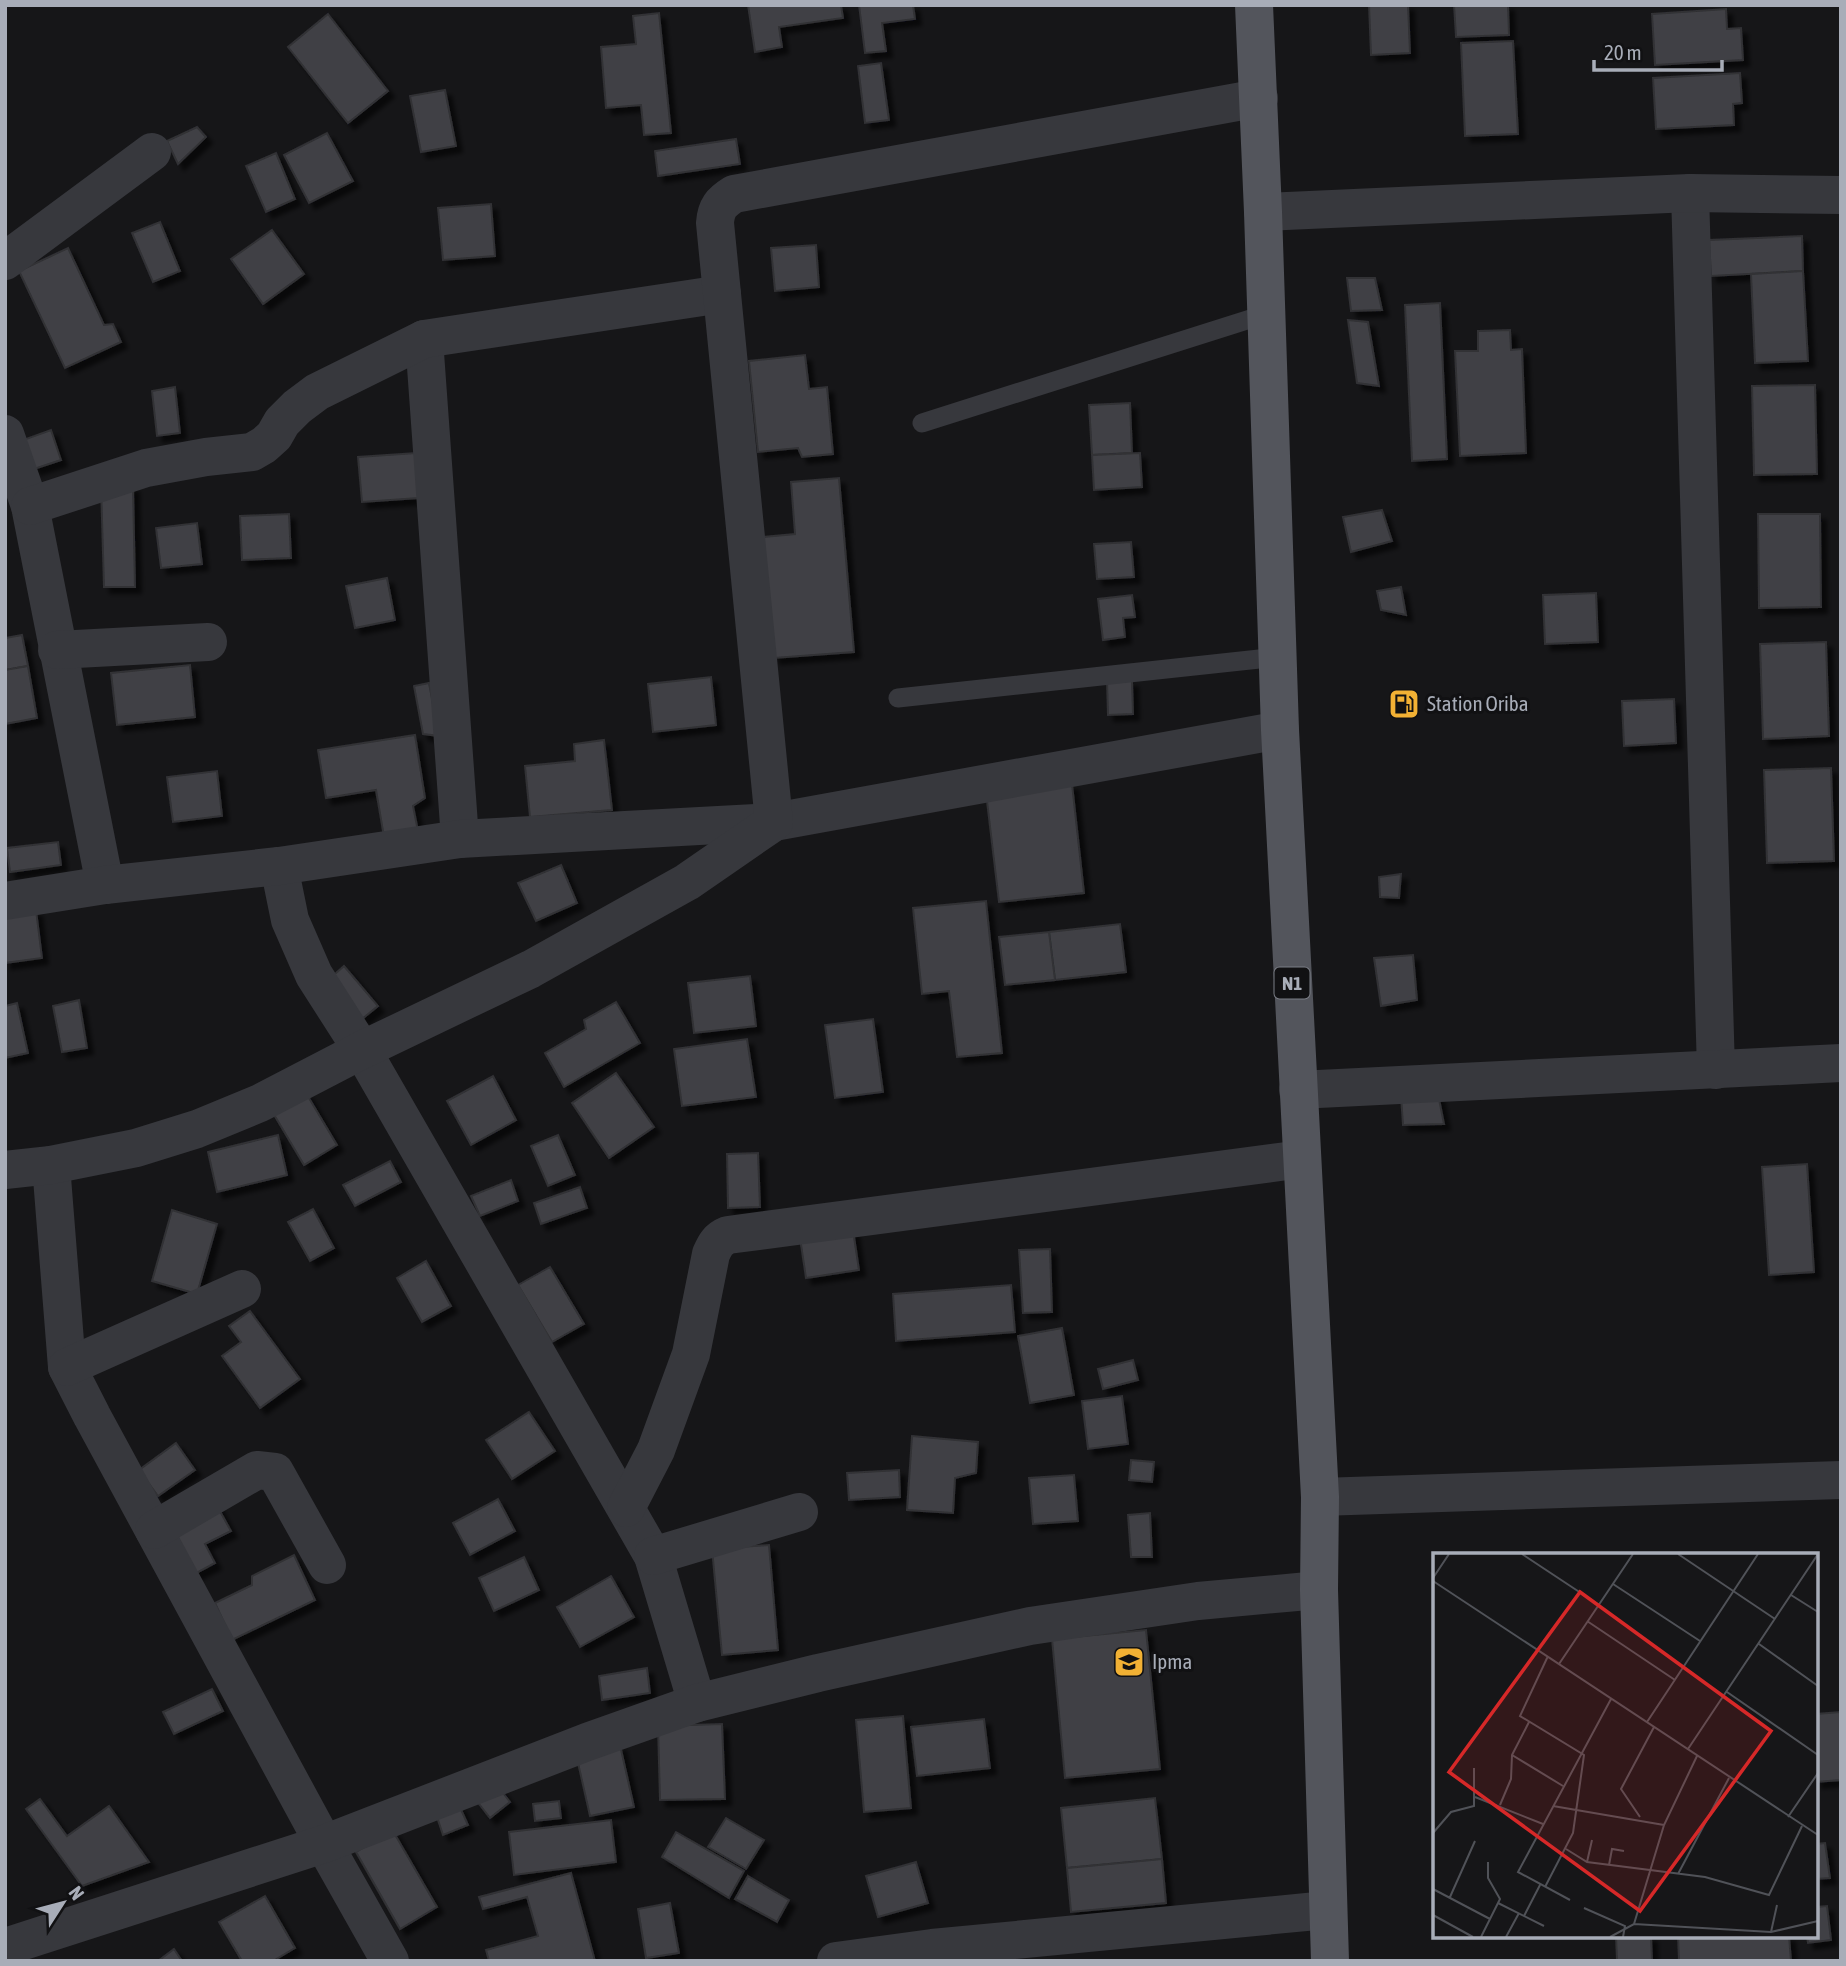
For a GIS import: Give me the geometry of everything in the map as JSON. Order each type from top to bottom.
[{"type":"main road","name":"N1","points":[[1254,5],[1280,730],[1320,1497],[1319,1590],[1330,1961]]},
{"type":"street","points":[[775,822],[715,223],[716,212],[722,201],[734,194],[1259,98]]},
{"type":"street","points":[[5,261],[152,152]]},
{"type":"street","points":[[1263,212],[1690,193],[1841,195]]},
{"type":"street","points":[[1690,193],[1716,1070]]},
{"type":"street","points":[[30,506],[146,468],[251,452],[274,436],[282,422],[317,392],[424,339],[722,294]]},
{"type":"street","points":[[424,339],[460,839]]},
{"type":"street","points":[[5,434],[30,506],[106,885]]},
{"type":"street","points":[[57,650],[208,642]]},
{"type":"street","points":[[5,901],[106,885],[279,866],[460,839],[775,822],[1280,730]]},
{"type":"street","points":[[5,1170],[51,1165],[136,1148],[197,1129],[260,1103],[362,1050],[544,962],[687,882],[775,822]]},
{"type":"street","points":[[279,866],[290,919],[314,975],[362,1050],[653,1556],[697,1703]]},
{"type":"street","points":[[1298,1090],[1841,1063]]},
{"type":"street","points":[[626,1508],[656,1450],[691,1354],[711,1254],[721,1238],[1303,1159]]},
{"type":"street","points":[[51,1165],[67,1367],[153,1530],[390,1961]]},
{"type":"street","points":[[67,1367],[242,1289]]},
{"type":"street","points":[[153,1530],[257,1470],[275,1472],[327,1564]]},
{"type":"street","points":[[1320,1497],[1841,1480]]},
{"type":"street","points":[[653,1556],[799,1512]]},
{"type":"street","points":[[5,1947],[324,1844],[587,1742],[697,1703],[1030,1626],[1198,1601],[1319,1590]]},
{"type":"street","points":[[836,1961],[932,1948],[1328,1910]]},
{"type":"lane","points":[[922,423],[1266,314]]},
{"type":"lane","points":[[898,698],[1278,657]]},
{"type":"building","points":[[748,5],[841,5],[843,18],[779,27],[782,47],[755,52]]},
{"type":"building","points":[[859,5],[913,5],[915,19],[882,23],[886,51],[865,53]]},
{"type":"building","points":[[1369,5],[1408,5],[1410,53],[1371,55]]},
{"type":"building","points":[[1454,5],[1508,5],[1509,35],[1456,37]]},
{"type":"building","points":[[1726,9],[1727,29],[1741,28],[1743,60],[1655,65],[1652,14]]},
{"type":"building","points":[[659,13],[671,133],[644,135],[641,105],[606,108],[601,47],[636,44],[633,16]]},
{"type":"building","points":[[328,14],[388,91],[348,123],[288,47]]},
{"type":"building","points":[[1513,41],[1518,134],[1465,136],[1461,43]]},
{"type":"building","points":[[881,63],[889,120],[865,123],[858,66]]},
{"type":"building","points":[[1740,73],[1742,103],[1733,104],[1734,125],[1656,129],[1653,78]]},
{"type":"building","points":[[445,90],[456,146],[421,152],[410,96]]},
{"type":"building","points":[[197,127],[206,137],[178,164],[167,141]]},
{"type":"building","points":[[327,133],[353,181],[309,203],[284,155]]},
{"type":"building","points":[[736,139],[740,164],[658,176],[655,151]]},
{"type":"building","points":[[276,153],[295,199],[266,212],[246,166]]},
{"type":"building","points":[[491,204],[495,256],[443,260],[438,208]]},
{"type":"building","points":[[160,222],[180,271],[153,282],[132,233]]},
{"type":"building","points":[[272,230],[304,274],[263,304],[231,259]]},
{"type":"building","points":[[1802,236],[1803,271],[1711,276],[1709,240]]},
{"type":"building","points":[[816,245],[819,287],[775,291],[771,248]]},
{"type":"building","points":[[68,248],[104,325],[113,324],[121,342],[65,368],[19,271]]},
{"type":"building","points":[[1803,271],[1808,361],[1755,363],[1751,274]]},
{"type":"building","points":[[1347,278],[1375,278],[1382,310],[1351,311]]},
{"type":"building","points":[[1440,303],[1447,459],[1412,461],[1405,305]]},
{"type":"building","points":[[1348,320],[1368,322],[1379,386],[1357,383]]},
{"type":"building","points":[[1510,330],[1511,350],[1522,349],[1526,453],[1460,456],[1455,351],[1478,351],[1478,331]]},
{"type":"building","points":[[805,355],[809,389],[827,387],[833,454],[802,457],[798,448],[758,452],[749,361]]},
{"type":"building","points":[[1815,385],[1817,474],[1754,475],[1752,386]]},
{"type":"building","points":[[175,387],[180,433],[157,436],[152,391]]},
{"type":"building","points":[[1130,403],[1132,453],[1092,455],[1089,405]]},
{"type":"building","points":[[51,430],[61,460],[34,469],[23,440]]},
{"type":"building","points":[[416,453],[419,498],[362,502],[358,457]]},
{"type":"building","points":[[1140,453],[1142,487],[1094,490],[1092,455]]},
{"type":"building","points":[[839,478],[854,652],[774,658],[763,537],[795,534],[791,482]]},
{"type":"building","points":[[101,486],[133,486],[135,587],[104,587]]},
{"type":"building","points":[[1382,510],[1392,541],[1351,552],[1343,517]]},
{"type":"building","points":[[289,514],[291,558],[242,560],[240,516]]},
{"type":"building","points":[[1758,514],[1820,514],[1821,607],[1759,608]]},
{"type":"building","points":[[197,523],[202,564],[161,568],[156,528]]},
{"type":"building","points":[[1131,542],[1134,577],[1097,579],[1094,544]]},
{"type":"building","points":[[387,578],[395,620],[355,628],[346,586]]},
{"type":"building","points":[[1401,587],[1406,615],[1381,610],[1377,591]]},
{"type":"building","points":[[1596,593],[1598,642],[1545,644],[1543,595]]},
{"type":"building","points":[[1132,595],[1135,617],[1123,618],[1125,637],[1103,640],[1098,599]]},
{"type":"building","points":[[22,635],[28,666],[5,670],[5,638]]},
{"type":"building","points":[[1826,642],[1829,736],[1763,739],[1760,644]]},
{"type":"building","points":[[190,665],[195,717],[117,725],[111,673]]},
{"type":"building","points":[[28,666],[37,718],[5,724],[5,670]]},
{"type":"building","points":[[711,677],[716,725],[653,732],[648,684]]},
{"type":"building","points":[[1107,681],[1132,681],[1133,714],[1108,715]]},
{"type":"building","points":[[429,683],[439,736],[423,734],[414,686]]},
{"type":"building","points":[[1674,699],[1676,743],[1624,746],[1622,701]]},
{"type":"building","points":[[415,735],[425,798],[413,806],[418,831],[384,837],[376,790],[326,798],[318,750]]},
{"type":"building","points":[[604,740],[612,810],[530,817],[525,766],[575,761],[574,744]]},
{"type":"building","points":[[1831,768],[1834,861],[1767,863],[1764,770]]},
{"type":"building","points":[[217,771],[222,816],[173,822],[167,777]]},
{"type":"building","points":[[1072,784],[1084,893],[999,902],[986,793]]},
{"type":"building","points":[[58,842],[61,865],[10,872],[7,848]]},
{"type":"building","points":[[561,865],[577,903],[536,921],[518,883]]},
{"type":"building","points":[[1401,874],[1399,898],[1380,897],[1379,877]]},
{"type":"building","points":[[986,901],[1002,1053],[957,1057],[949,991],[922,994],[913,908]]},
{"type":"building","points":[[36,910],[42,958],[5,963],[5,914]]},
{"type":"building","points":[[1120,924],[1126,972],[1055,980],[1049,932]]},
{"type":"building","points":[[1049,932],[1055,980],[1005,985],[999,937]]},
{"type":"building","points":[[1413,955],[1417,1000],[1381,1006],[1374,958]]},
{"type":"building","points":[[344,966],[378,1006],[362,1019],[328,980]]},
{"type":"building","points":[[750,976],[756,1026],[694,1033],[688,983]]},
{"type":"building","points":[[79,1000],[87,1048],[62,1052],[53,1006]]},
{"type":"building","points":[[616,1002],[640,1043],[564,1087],[545,1053],[586,1029],[584,1020]]},
{"type":"building","points":[[17,1003],[28,1053],[5,1058],[5,1006]]},
{"type":"building","points":[[873,1019],[883,1092],[835,1098],[825,1025]]},
{"type":"building","points":[[747,1039],[756,1097],[682,1106],[674,1049]]},
{"type":"building","points":[[616,1073],[654,1127],[609,1158],[572,1103]]},
{"type":"building","points":[[493,1076],[516,1120],[471,1145],[447,1101]]},
{"type":"building","points":[[306,1093],[337,1145],[304,1165],[273,1113]]},
{"type":"building","points":[[1438,1094],[1444,1124],[1403,1125],[1401,1096]]},
{"type":"building","points":[[278,1135],[287,1175],[217,1192],[208,1152]]},
{"type":"building","points":[[558,1135],[575,1175],[548,1186],[531,1146]]},
{"type":"building","points":[[758,1153],[760,1207],[728,1208],[727,1154]]},
{"type":"building","points":[[390,1161],[401,1182],[355,1206],[343,1185]]},
{"type":"building","points":[[1807,1164],[1814,1272],[1769,1275],[1762,1167]]},
{"type":"building","points":[[511,1180],[518,1201],[480,1216],[471,1196]]},
{"type":"building","points":[[580,1187],[587,1208],[541,1224],[534,1203]]},
{"type":"building","points":[[313,1209],[334,1248],[310,1261],[288,1222]]},
{"type":"building","points":[[172,1210],[217,1224],[197,1294],[152,1281]]},
{"type":"building","points":[[853,1230],[859,1270],[806,1278],[800,1238]]},
{"type":"building","points":[[1050,1249],[1052,1312],[1023,1313],[1019,1250]]},
{"type":"building","points":[[426,1261],[451,1306],[422,1322],[397,1278]]},
{"type":"building","points":[[550,1267],[584,1324],[552,1342],[518,1285]]},
{"type":"building","points":[[1011,1285],[1015,1332],[896,1341],[893,1294]]},
{"type":"building","points":[[250,1311],[300,1379],[260,1408],[222,1356],[241,1342],[229,1326]]},
{"type":"building","points":[[1062,1328],[1074,1395],[1030,1403],[1018,1336]]},
{"type":"building","points":[[1133,1360],[1138,1380],[1103,1389],[1098,1369]]},
{"type":"building","points":[[1122,1396],[1128,1444],[1088,1449],[1082,1401]]},
{"type":"building","points":[[529,1412],[555,1451],[512,1479],[486,1440]]},
{"type":"building","points":[[912,1436],[978,1442],[976,1473],[955,1478],[953,1513],[907,1510]]},
{"type":"building","points":[[176,1443],[195,1470],[158,1496],[139,1470]]},
{"type":"building","points":[[1131,1460],[1154,1462],[1152,1482],[1129,1480]]},
{"type":"building","points":[[899,1470],[900,1497],[849,1500],[847,1473]]},
{"type":"building","points":[[1074,1475],[1078,1521],[1033,1524],[1029,1478]]},
{"type":"building","points":[[498,1499],[515,1531],[470,1555],[453,1523]]},
{"type":"building","points":[[216,1504],[231,1531],[205,1544],[215,1563],[191,1576],[166,1530]]},
{"type":"building","points":[[1150,1513],[1152,1557],[1131,1557],[1128,1515]]},
{"type":"building","points":[[769,1545],[778,1650],[722,1655],[712,1549]]},
{"type":"building","points":[[294,1555],[315,1600],[232,1640],[215,1603],[252,1585],[252,1576]]},
{"type":"building","points":[[524,1557],[539,1590],[494,1611],[479,1578]]},
{"type":"building","points":[[611,1576],[634,1617],[580,1647],[557,1607]]},
{"type":"building","points":[[1146,1630],[1160,1769],[1065,1778],[1052,1639]]},
{"type":"building","points":[[647,1668],[650,1693],[602,1700],[599,1676]]},
{"type":"building","points":[[212,1689],[223,1711],[174,1734],[163,1712]]},
{"type":"building","points":[[1840,1712],[1841,1780],[1818,1782],[1818,1714]]},
{"type":"building","points":[[903,1716],[911,1808],[864,1812],[856,1720]]},
{"type":"building","points":[[984,1719],[990,1768],[917,1776],[911,1727]]},
{"type":"building","points":[[722,1724],[725,1799],[660,1800],[658,1726]]},
{"type":"building","points":[[620,1745],[634,1807],[590,1816],[576,1754]]},
{"type":"building","points":[[497,1785],[510,1802],[490,1818],[476,1800]]},
{"type":"building","points":[[1155,1798],[1162,1859],[1067,1868],[1061,1808]]},
{"type":"building","points":[[40,1799],[67,1836],[109,1806],[149,1862],[82,1886],[26,1809]]},
{"type":"building","points":[[559,1801],[561,1818],[535,1821],[533,1804]]},
{"type":"building","points":[[459,1805],[468,1825],[443,1835],[436,1814]]},
{"type":"building","points":[[726,1818],[764,1840],[746,1869],[708,1847]]},
{"type":"building","points":[[611,1820],[616,1862],[514,1875],[509,1832]]},
{"type":"building","points":[[393,1831],[437,1907],[400,1929],[356,1852]]},
{"type":"building","points":[[676,1832],[744,1871],[729,1898],[662,1857]]},
{"type":"building","points":[[1825,1843],[1830,1878],[1818,1879],[1818,1844]]},
{"type":"building","points":[[1162,1859],[1166,1903],[1071,1912],[1067,1868]]},
{"type":"building","points":[[916,1862],[928,1903],[878,1917],[866,1876]]},
{"type":"building","points":[[571,1873],[595,1961],[489,1961],[486,1950],[538,1936],[527,1897],[483,1909],[479,1897]]},
{"type":"building","points":[[748,1876],[789,1900],[777,1922],[735,1899]]},
{"type":"building","points":[[265,1896],[295,1948],[273,1961],[242,1961],[219,1922]]},
{"type":"building","points":[[670,1903],[679,1953],[646,1958],[638,1909]]},
{"type":"building","points":[[1827,1906],[1831,1940],[1808,1943],[1807,1938],[1818,1938],[1818,1907]]},
{"type":"building","points":[[1616,1938],[1651,1938],[1652,1961],[1617,1961]]},
{"type":"building","points":[[1678,1938],[1789,1938],[1791,1961],[1679,1961]]},
{"type":"building","points":[[174,1949],[182,1961],[158,1961]]},
{"type":"place","name":"Station Oriba","points":[[1404,704]]},
{"type":"place","name":"Ipma","points":[[1129,1662]]}]
